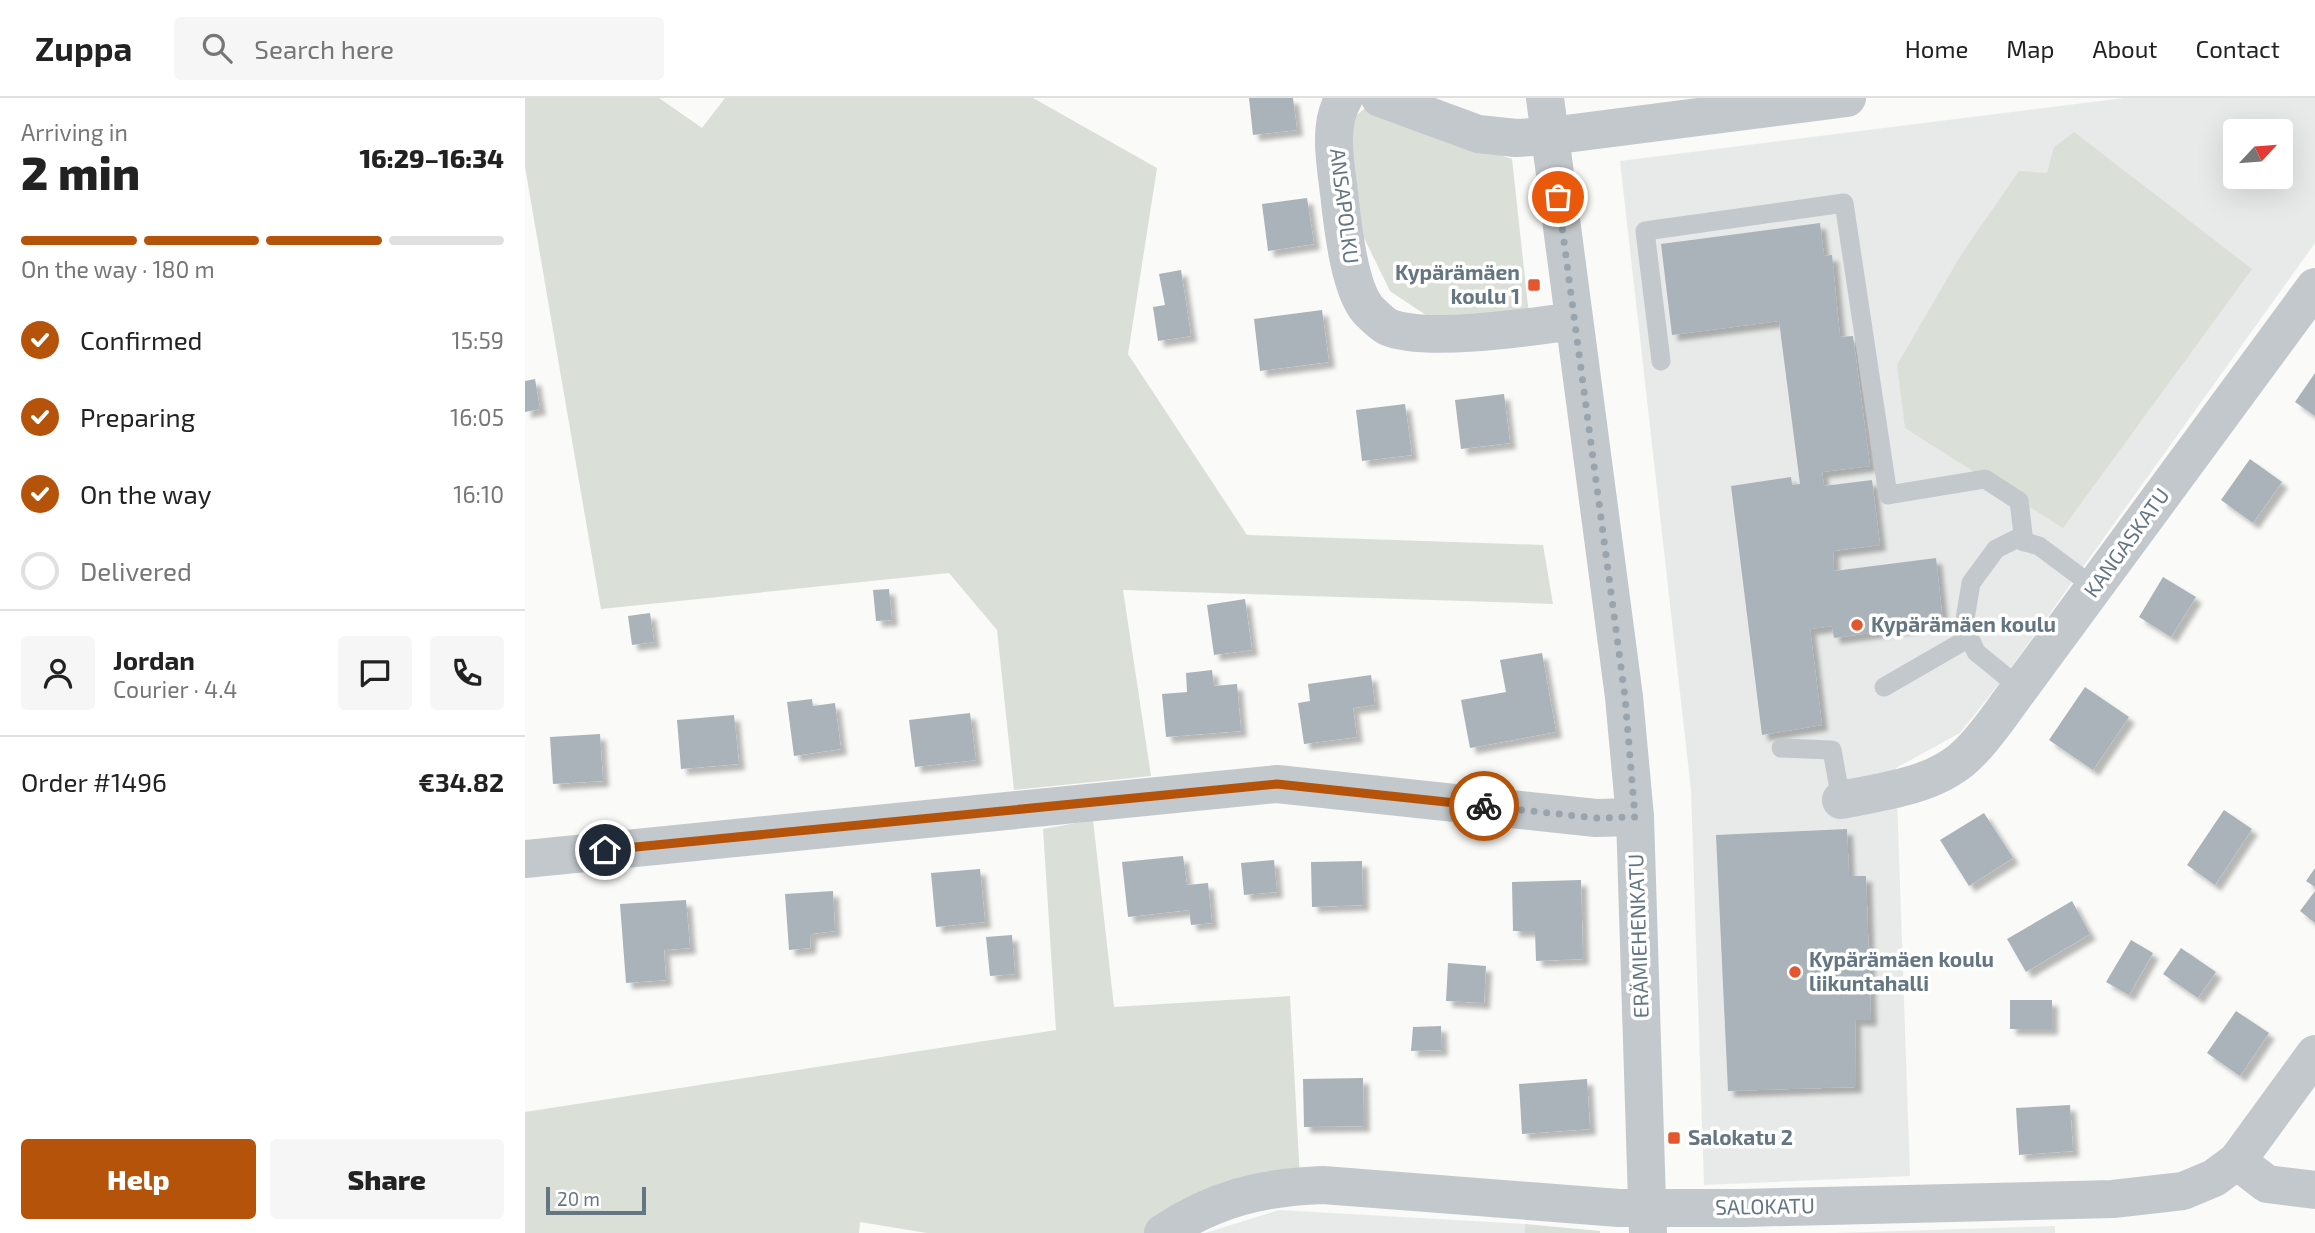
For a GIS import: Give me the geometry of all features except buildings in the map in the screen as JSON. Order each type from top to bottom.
[{"type":"street","name":"ANSAPOLKU","points":[[1344,98],[1336,110],[1335,146],[1342,225],[1352,274],[1366,308],[1387,327],[1432,335],[1574,321]]},
{"type":"street","points":[[1380,98],[1478,134],[1516,138],[1847,98]]},
{"type":"street","name":"ERÄMIEHENKATU","points":[[1545,98],[1625,697],[1635,817],[1648,1220]]},
{"type":"street","name":"KANGASKATU","points":[[1841,800],[1912,785],[1950,769],[1970,753],[2315,287]]},
{"type":"street","points":[[525,859],[1277,784],[1596,818],[1635,817]]},
{"type":"street","name":"SALOKATU","points":[[1163,1233],[1209,1208],[1250,1193],[1285,1186],[1322,1185],[1582,1207],[1648,1220],[1742,1208],[2112,1199],[2183,1191],[2214,1178],[2237,1161],[2315,1054]]},
{"type":"street","points":[[2237,1161],[2267,1184],[2315,1190]]},
{"type":"lane","points":[[1661,361],[1644,230],[1844,203],[1888,495],[1985,479],[2019,501],[2024,541]]},
{"type":"lane","points":[[2020,688],[1976,652],[1969,638],[1964,625],[1971,583],[1996,549],[2016,539],[2039,546],[2094,587]]},
{"type":"lane","points":[[1884,687],[1969,638]]},
{"type":"lane","points":[[1781,748],[1832,750],[1841,800]]},
{"type":"shaded area","points":[[525,98],[659,98],[702,128],[725,98],[1033,98],[1157,168],[1128,354],[1247,535],[1543,545],[1553,604],[1123,590],[1151,776],[1014,790],[997,630],[949,573],[601,609],[525,167]]},
{"type":"shaded area","name":"Kypärämäen koulu","points":[[2124,98],[2315,98],[2315,243],[2005,676],[1960,733],[1896,768],[1910,1176],[1704,1185],[1691,790],[1620,161]]},
{"type":"shaded area","points":[[1368,106],[1432,133],[1512,159],[1529,315],[1436,322],[1390,291],[1364,238],[1354,230],[1349,121]]},
{"type":"shaded area","points":[[2074,132],[2252,269],[2063,528],[1905,428],[1897,365],[1961,255],[2019,171],[2047,173],[2054,147]]},
{"type":"shaded area","points":[[1093,820],[1114,1007],[1290,996],[1300,1179],[1149,1233],[927,1233],[860,1222],[859,1233],[525,1233],[525,1112],[1056,1030],[1043,829]]},
{"type":"shaded area","points":[[1279,1210],[1525,1224],[1525,1233],[1205,1233]]},
{"type":"shaded area","points":[[1525,1224],[1600,1231],[1600,1233],[1525,1233]]},
{"type":"shaded area","points":[[2055,1226],[2055,1233],[1835,1233]]},
{"type":"way so far","points":[[1484,806],[1596,818],[1635,817],[1625,697],[1558,197]]},
{"type":"place","name":"Kypärämäen koulu 1","points":[[1534,285]]},
{"type":"place","name":"Kypärämäen koulu","points":[[1857,625]]},
{"type":"place","name":"Kypärämäen koulu liikuntahalli","points":[[1795,972]]},
{"type":"place","name":"Salokatu 2","points":[[1674,1138]]},
{"type":"route","points":[[605,850],[1277,784],[1484,806]]}]
